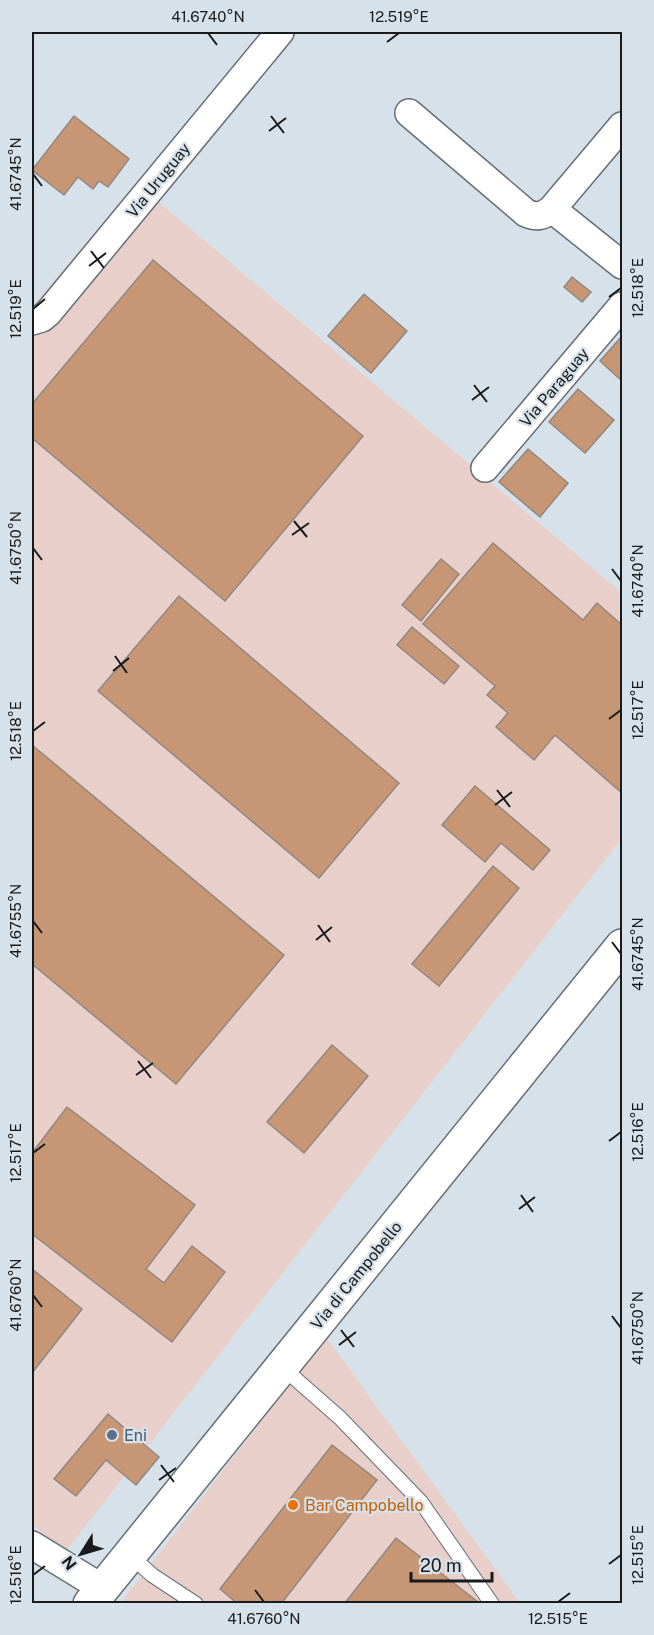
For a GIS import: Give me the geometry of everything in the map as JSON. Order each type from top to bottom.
[{"type":"street","name":"Via Uruguay","points":[[32,321],[48,313],[280,32]]},
{"type":"street","points":[[409,113],[526,213],[534,216],[540,216],[552,209],[622,126]]},
{"type":"street","points":[[552,209],[622,265]]},
{"type":"street","name":"Via Paraguay","points":[[485,468],[622,306]]},
{"type":"street","name":"Via di Campobello","points":[[96,1596],[622,946]]},
{"type":"street","points":[[32,1545],[96,1596]]},
{"type":"lane","points":[[282,1367],[340,1418],[421,1502],[492,1604]]},
{"type":"lane","points":[[130,1555],[152,1575],[196,1604]]},
{"type":"shaded area","points":[[136,183],[622,593],[622,838],[65,1552],[32,1524],[32,307]]},
{"type":"shaded area","points":[[326,1337],[520,1603],[120,1604]]},
{"type":"building","points":[[74,116],[129,159],[108,187],[99,181],[93,189],[78,177],[64,195],[32,170]]},
{"type":"building","points":[[153,260],[363,436],[225,601],[32,438],[32,404]]},
{"type":"building","points":[[572,277],[591,292],[582,302],[564,287]]},
{"type":"building","points":[[364,294],[407,331],[371,373],[328,336]]},
{"type":"building","points":[[622,336],[622,381],[600,361]]},
{"type":"building","points":[[578,389],[614,420],[585,453],[549,422]]},
{"type":"building","points":[[528,449],[568,483],[540,517],[499,482]]},
{"type":"building","points":[[493,543],[583,620],[597,603],[622,625],[622,793],[555,735],[534,760],[496,727],[508,713],[487,695],[495,686],[423,624]]},
{"type":"building","points":[[441,559],[459,574],[421,621],[402,605]]},
{"type":"building","points":[[179,596],[399,783],[319,878],[98,691]]},
{"type":"building","points":[[412,627],[459,666],[444,684],[397,645]]},
{"type":"building","points":[[32,745],[284,955],[176,1084],[32,964]]},
{"type":"building","points":[[475,786],[550,850],[533,870],[501,843],[485,862],[442,825]]},
{"type":"building","points":[[493,866],[519,888],[439,986],[412,964]]},
{"type":"building","points":[[332,1045],[368,1076],[304,1153],[267,1122]]},
{"type":"building","points":[[67,1107],[195,1205],[146,1269],[164,1283],[192,1246],[225,1272],[172,1342],[32,1234],[32,1153]]},
{"type":"building","points":[[32,1269],[82,1309],[32,1373]]},
{"type":"building","name":"Eni","points":[[108,1414],[159,1457],[136,1485],[106,1460],[76,1496],[54,1479]]},
{"type":"building","points":[[332,1445],[377,1480],[281,1604],[238,1604],[220,1589]]},
{"type":"building","points":[[396,1538],[478,1602],[476,1604],[344,1604]]},
{"type":"place","name":"Eni","points":[[112,1435]]},
{"type":"place","name":"Bar Campobello","points":[[293,1505]]}]
